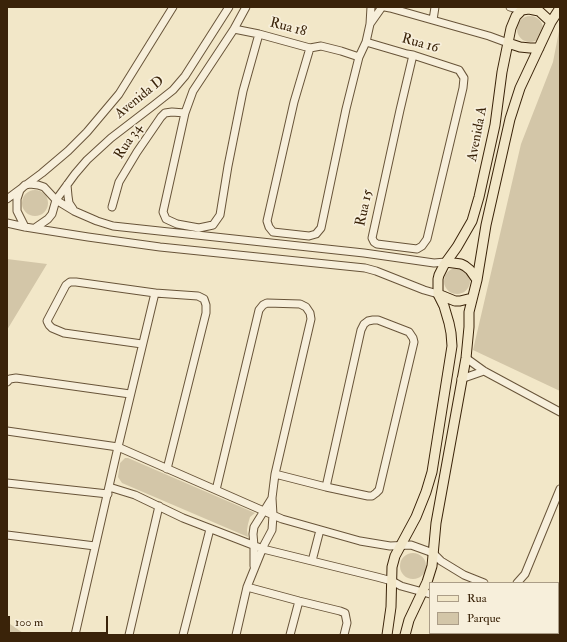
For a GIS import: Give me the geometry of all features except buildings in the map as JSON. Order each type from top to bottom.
[{"type":"main road","points":[[523,8],[539,11],[551,22]]},
{"type":"main road","name":"Avenida A","points":[[446,262],[472,221],[479,197],[495,125],[502,72],[512,24],[516,16],[523,8]]},
{"type":"main road","points":[[508,44],[520,47],[539,48],[551,22],[560,8]]},
{"type":"main road","name":"Avenida A","points":[[405,635],[409,620],[426,593],[427,582],[432,566],[436,522],[466,358],[469,312],[477,280],[486,225],[510,119],[520,88],[539,48]]},
{"type":"main road","points":[[388,635],[391,607],[392,567],[395,556],[416,517],[432,472],[452,346],[449,323],[444,306],[438,294],[437,284],[439,275],[446,262],[465,266],[477,280]]},
{"type":"main road","points":[[438,294],[455,301],[472,298]]},
{"type":"main road","points":[[438,294],[449,303],[469,312]]},
{"type":"street","points":[[25,227],[16,211],[17,199],[20,190],[68,151],[119,94],[172,7]]},
{"type":"street","name":"Avenida D","points":[[56,200],[87,160],[110,138],[154,106],[173,90],[185,76],[229,7]]},
{"type":"street","points":[[246,7],[234,29],[193,91],[185,113],[163,212],[166,219],[177,224],[199,228],[213,225],[220,215],[243,91],[259,34]]},
{"type":"street","points":[[310,48],[294,102],[267,221],[273,232],[309,236],[316,234],[320,228],[358,58],[366,42],[370,24],[370,7]]},
{"type":"street","points":[[370,24],[383,7],[390,8],[489,36],[508,44]]},
{"type":"street","points":[[433,20],[435,7]]},
{"type":"street","points":[[510,7],[523,8]]},
{"type":"street","name":"Rua 18","points":[[234,29],[259,34],[310,48],[321,46],[341,51],[358,58]]},
{"type":"street","name":"Rua 16","points":[[366,42],[459,70],[464,78]]},
{"type":"street","name":"Rua 15","points":[[413,55],[372,238],[377,244],[417,248],[422,246],[427,239],[463,88],[464,78]]},
{"type":"street","name":"Rua 34","points":[[112,207],[119,182],[161,117],[165,113],[185,113]]},
{"type":"street","points":[[7,199],[25,186],[30,184],[38,185],[44,187],[56,200],[74,211],[113,226],[364,253],[434,263],[446,262]]},
{"type":"street","points":[[67,185],[68,196],[74,211]]},
{"type":"street","points":[[35,228],[48,219],[52,214],[56,200]]},
{"type":"street","points":[[7,223],[88,238],[365,268],[438,294]]},
{"type":"street","points":[[142,344],[64,333],[52,328],[47,321],[66,286],[70,282],[155,293],[198,296],[204,299],[206,313],[167,469]]},
{"type":"street","points":[[75,635],[130,394],[155,293]]},
{"type":"street","points":[[216,490],[259,310],[267,303],[300,304],[306,307],[310,313],[311,319],[275,474],[272,498],[272,530],[264,545],[247,587],[236,635]]},
{"type":"street","points":[[275,474],[326,487],[368,496],[372,496],[379,490],[414,342],[409,332],[378,320],[368,321],[364,324],[361,330],[326,487]]},
{"type":"street","points":[[466,358],[484,371],[560,412]]},
{"type":"street","points":[[461,379],[484,371]]},
{"type":"street","points":[[7,382],[10,379],[16,378],[130,394]]},
{"type":"street","points":[[7,432],[118,447],[282,519],[360,541],[390,546],[411,545],[433,554],[441,561],[464,575],[482,582]]},
{"type":"street","points":[[7,483],[108,491],[135,495],[183,518],[254,546],[392,581],[401,586],[426,593]]},
{"type":"street","points":[[518,582],[524,574],[560,489]]},
{"type":"street","points":[[254,568],[254,527],[272,498]]},
{"type":"street","points":[[129,635],[159,506]]},
{"type":"street","points":[[183,635],[210,528]]},
{"type":"street","points":[[312,561],[320,530]]},
{"type":"street","points":[[7,535],[95,546]]},
{"type":"street","points":[[523,582],[524,574]]},
{"type":"street","points":[[247,587],[345,613],[347,622],[344,635]]},
{"type":"street","points":[[290,635],[299,601]]},
{"type":"green space","points":[[530,16],[539,20],[543,29],[539,38],[530,42],[521,38],[517,29],[521,20]]},
{"type":"green space","points":[[560,30],[560,391],[473,350],[521,144],[553,62]]},
{"type":"green space","points":[[35,190],[44,194],[48,203],[44,212],[35,216],[26,212],[22,203],[26,194]]},
{"type":"green space","points":[[7,259],[47,264],[7,330]]},
{"type":"green space","points":[[457,268],[466,272],[470,281],[466,290],[457,294],[448,290],[444,281],[448,272]]},
{"type":"green space","points":[[125,458],[255,513],[250,517],[247,530],[248,537],[122,483],[118,477],[120,463]]},
{"type":"green space","points":[[413,553],[422,557],[426,566],[422,575],[413,579],[404,575],[400,566],[404,557]]},
{"type":"green space","points":[[7,622],[26,635],[7,635]]}]
